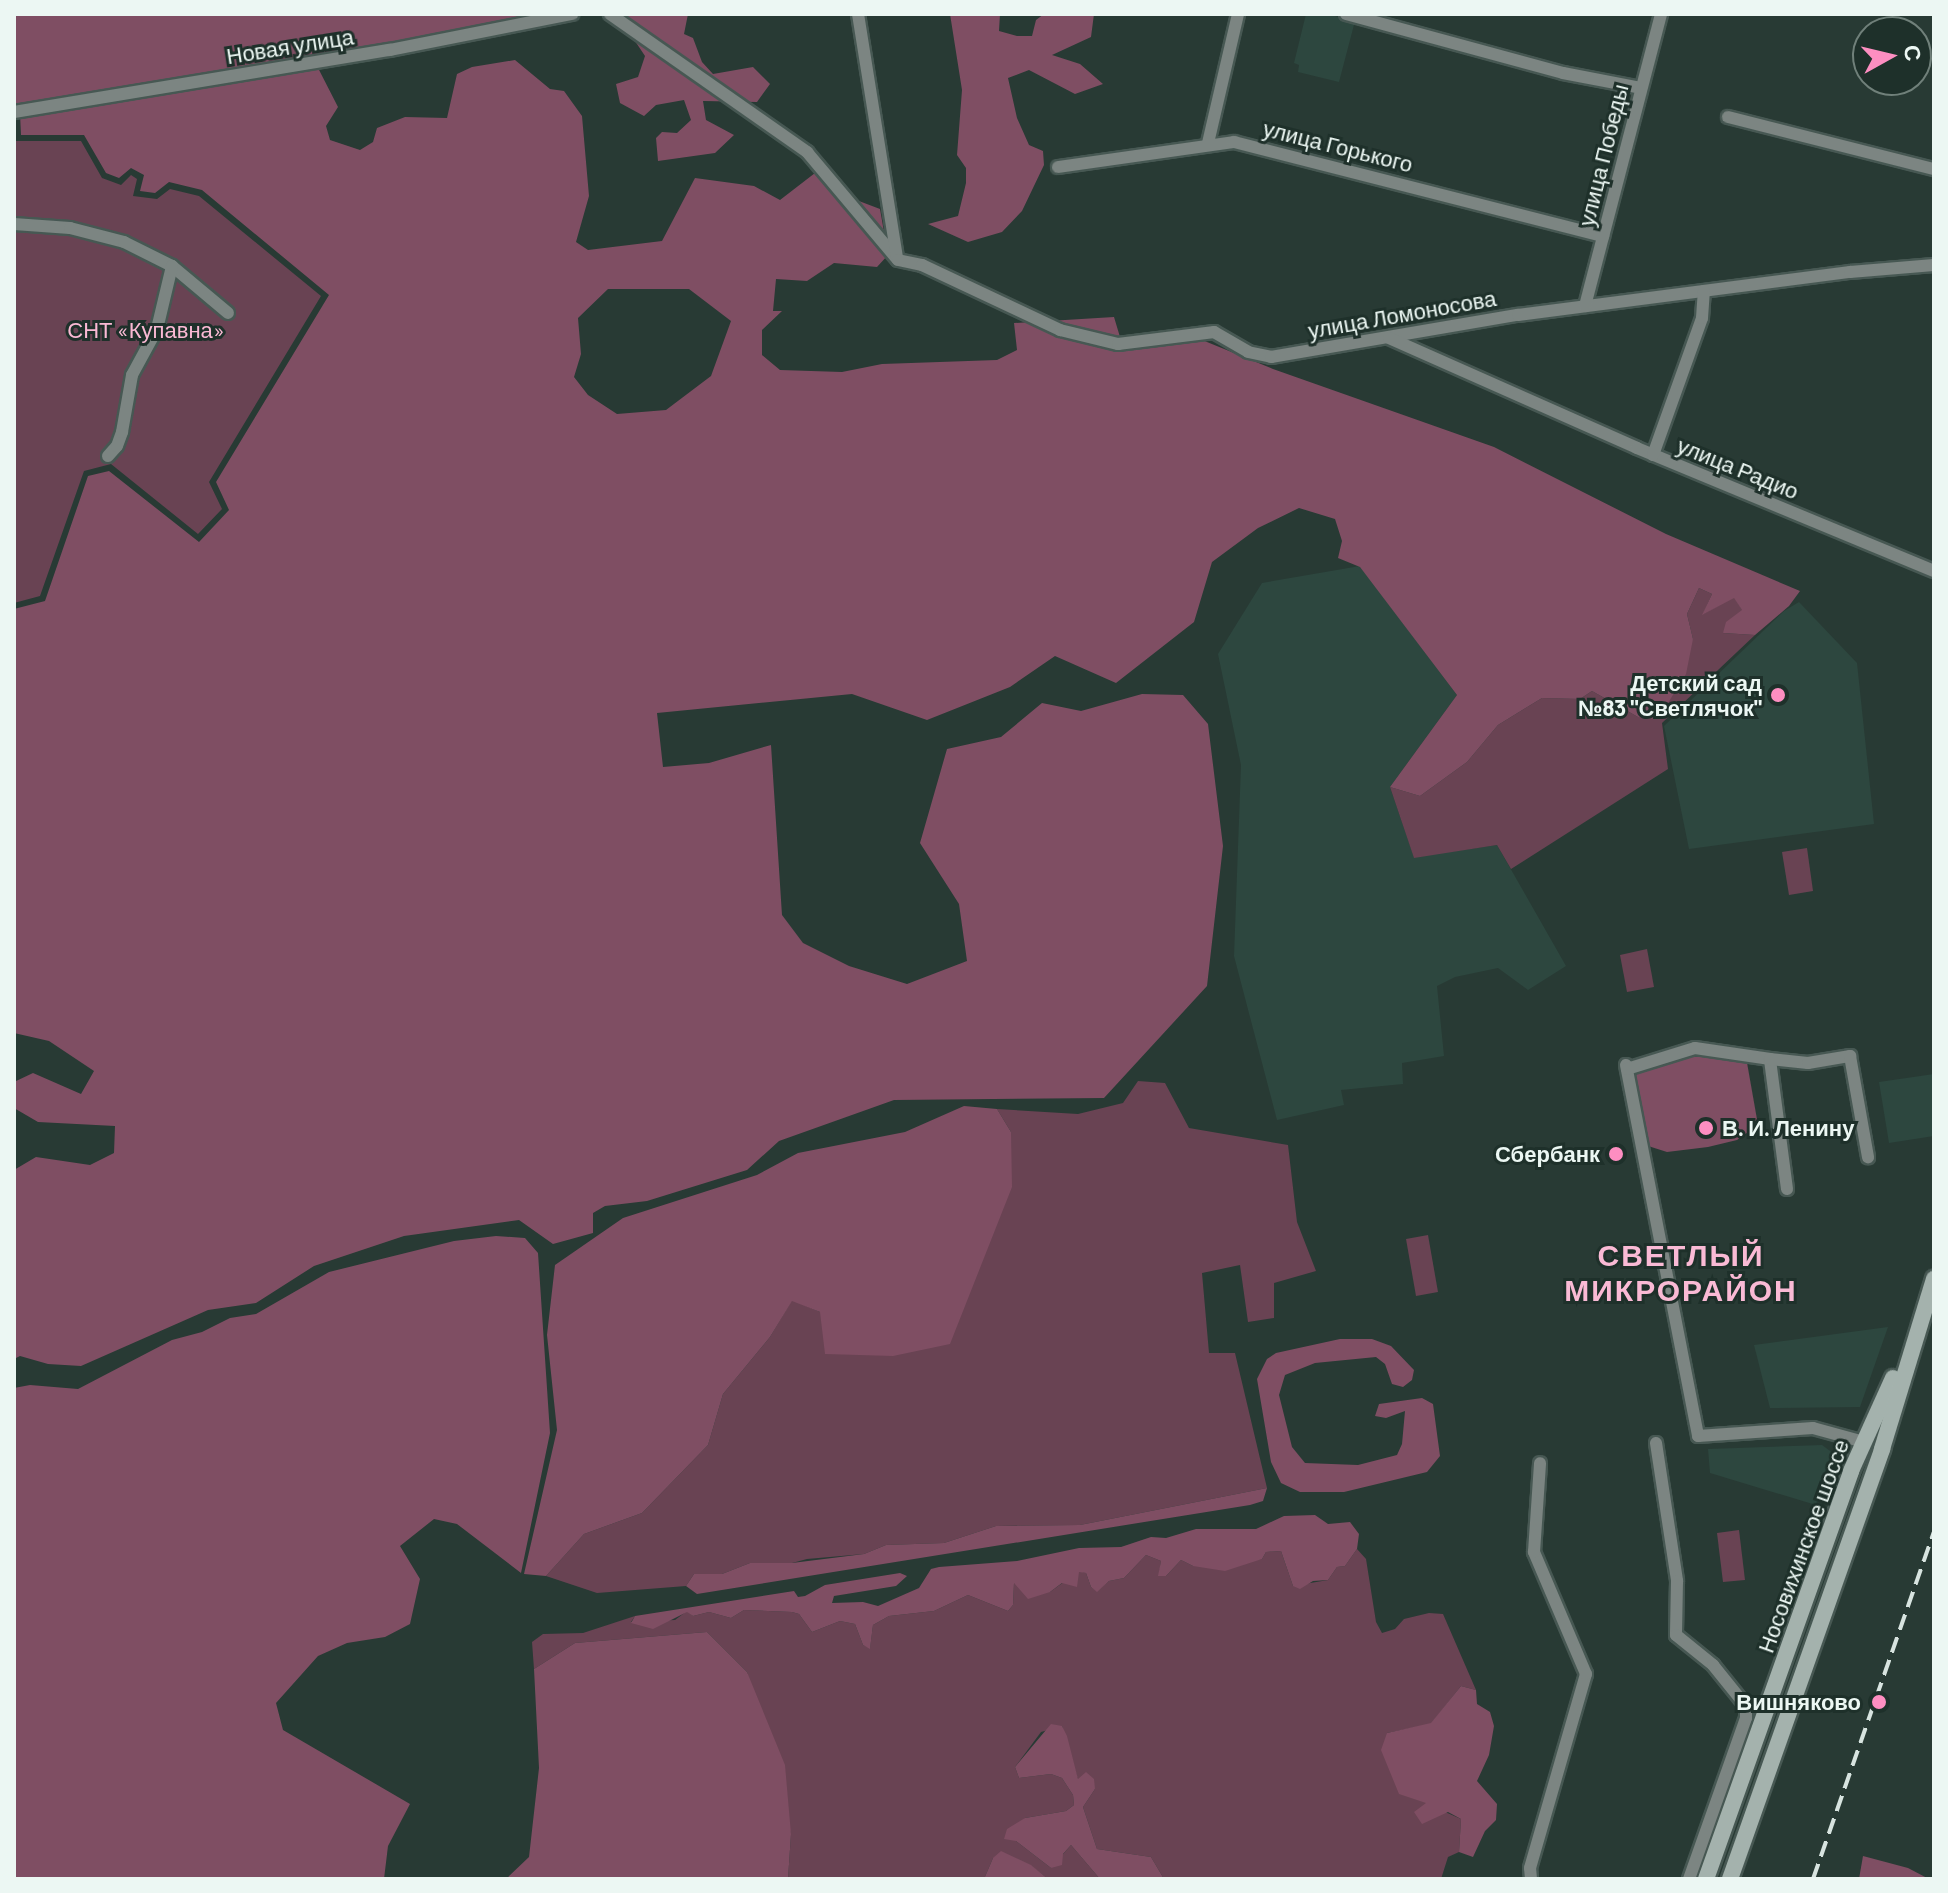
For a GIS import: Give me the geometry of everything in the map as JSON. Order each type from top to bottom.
[{"type":"main road","name":"Носовихинское шоссе","points":[[1730,1879],[1882,1449],[1934,1279]]},
{"type":"main road","name":"Носовихинское шоссе","points":[[1706,1879],[1864,1442],[1919,1322]]},
{"type":"street","name":"Новая улица","points":[[14,112],[390,50],[572,14]]},
{"type":"street","points":[[610,14],[807,152],[898,260]]},
{"type":"street","points":[[858,14],[898,260]]},
{"type":"street","points":[[1208,143],[1238,14]]},
{"type":"street","points":[[1346,14],[1563,73],[1641,88]]},
{"type":"street","name":"улица Победы","points":[[1585,306],[1661,14]]},
{"type":"street","points":[[1728,117],[1934,169]]},
{"type":"street","name":"улица Горького","points":[[1058,167],[1208,143],[1259,146],[1603,236]]},
{"type":"street","points":[[14,224],[70,228],[124,242],[172,266],[228,313]]},
{"type":"street","name":"улица Ломоносова","points":[[898,260],[922,265],[1060,330],[1118,344],[1214,332],[1248,352],[1271,357],[1585,306],[1934,265]]},
{"type":"street","points":[[108,456],[117,446],[122,432],[132,375],[157,329],[172,266]]},
{"type":"street","points":[[1653,455],[1702,318],[1704,291]]},
{"type":"street","name":"улица Радио","points":[[1387,337],[1653,455],[1934,571]]},
{"type":"street","points":[[1864,1442],[1813,1428],[1698,1436],[1626,1067],[1695,1048],[1808,1063],[1850,1056],[1868,1157]]},
{"type":"street","points":[[1770,1059],[1787,1189]]},
{"type":"street","points":[[1656,1443],[1677,1581],[1676,1635],[1713,1665],[1746,1706],[1746,1718],[1689,1879]]},
{"type":"street","points":[[1531,1879],[1530,1868],[1586,1674],[1534,1552],[1540,1463]]},
{"type":"shaded area","points":[[14,14],[554,14],[487,29],[14,104]]},
{"type":"shaded area","points":[[617,14],[688,14],[684,34],[693,38],[702,62],[713,74],[753,67],[770,84],[757,102],[703,101],[706,120],[734,135],[715,153],[658,161],[656,138],[662,132],[677,133],[691,120],[684,100],[656,105],[644,116],[620,103],[616,84],[638,77],[645,56]]},
{"type":"shaded area","points":[[950,14],[1000,14],[999,31],[1032,36],[1036,20],[1044,14],[1094,14],[1091,37],[1052,55],[1080,64],[1103,84],[1075,94],[1029,70],[1008,78],[1017,118],[1029,145],[1043,151],[1044,165],[1022,211],[1002,232],[968,242],[928,224],[958,216],[966,183],[966,168],[957,155],[962,90]]},
{"type":"shaded area","points":[[1306,14],[1327,14],[1355,21],[1339,82],[1298,72],[1299,65],[1294,63]]},
{"type":"shaded area","points":[[515,60],[550,89],[564,91],[582,116],[589,196],[576,242],[588,250],[662,241],[695,178],[754,186],[780,200],[815,173],[830,175],[851,198],[880,209],[888,255],[877,267],[834,263],[807,281],[776,279],[773,311],[782,311],[762,330],[762,355],[780,370],[842,372],[882,364],[997,360],[1017,350],[1014,323],[1114,317],[1120,337],[1180,331],[1273,369],[1494,447],[1666,534],[1800,591],[1789,606],[1755,635],[1723,633],[1726,622],[1742,610],[1734,598],[1702,615],[1712,594],[1699,588],[1687,614],[1693,639],[1686,674],[1658,719],[1638,717],[1592,691],[1580,699],[1542,698],[1498,725],[1467,762],[1420,796],[1390,787],[1457,695],[1360,567],[1338,558],[1342,541],[1335,519],[1299,508],[1258,528],[1212,562],[1194,622],[1116,683],[1055,656],[1010,687],[927,720],[852,694],[657,713],[663,767],[709,763],[771,745],[782,915],[803,943],[849,966],[907,984],[967,961],[959,904],[920,843],[947,749],[1001,737],[1042,703],[1081,711],[1142,694],[1183,695],[1208,724],[1223,846],[1207,986],[1104,1098],[894,1100],[779,1141],[747,1170],[647,1201],[605,1206],[593,1213],[593,1233],[553,1244],[519,1220],[404,1236],[314,1266],[256,1303],[208,1310],[81,1366],[48,1364],[20,1356],[14,1359],[14,1170],[36,1157],[90,1165],[114,1153],[115,1126],[38,1122],[14,1108],[14,1082],[33,1073],[81,1094],[94,1071],[49,1041],[14,1033],[14,609],[45,601],[88,476],[109,471],[199,542],[229,510],[216,482],[329,295],[202,190],[169,182],[155,193],[140,191],[144,175],[131,168],[119,178],[106,173],[84,135],[21,135],[20,114],[316,64],[338,107],[326,126],[330,140],[360,150],[373,142],[377,128],[405,117],[447,118],[457,74],[472,67]],"holes":[[[608,289],[689,289],[731,321],[711,376],[666,410],[617,414],[588,395],[574,377],[581,354],[578,318]]]},
{"type":"shaded area","points":[[1360,566],[1457,695],[1390,787],[1414,857],[1497,845],[1566,966],[1528,990],[1498,968],[1455,977],[1437,986],[1444,1056],[1402,1063],[1403,1084],[1341,1090],[1344,1105],[1277,1120],[1234,956],[1241,765],[1218,654],[1262,583]]},
{"type":"shaded area","name":"Детский сад №83 \"Светлячок\"","points":[[1799,602],[1857,663],[1874,824],[1689,849],[1664,726],[1784,611]]},
{"type":"shaded area","points":[[1679,1057],[1746,1057],[1758,1125],[1737,1140],[1708,1147],[1667,1152],[1645,1145],[1631,1075],[1651,1064]]},
{"type":"shaded area","points":[[1934,1074],[1934,1136],[1889,1143],[1879,1082]]},
{"type":"shaded area","points":[[964,1106],[997,1109],[1011,1132],[1012,1187],[950,1344],[893,1356],[825,1354],[820,1312],[792,1301],[770,1337],[723,1394],[708,1445],[642,1513],[584,1534],[546,1576],[524,1574],[557,1430],[547,1335],[555,1265],[623,1218],[757,1175],[798,1153],[905,1132]]},
{"type":"shaded area","points":[[496,1236],[525,1238],[538,1253],[550,1433],[521,1573],[457,1524],[434,1519],[400,1546],[420,1579],[410,1624],[385,1637],[347,1643],[318,1656],[276,1703],[283,1730],[410,1804],[388,1846],[384,1879],[14,1879],[14,1388],[30,1385],[78,1389],[172,1340],[202,1332],[230,1318],[256,1314],[329,1272],[454,1241]]},
{"type":"shaded area","points":[[1888,1327],[1860,1407],[1770,1408],[1754,1345]]},
{"type":"shaded area","points":[[1340,1339],[1372,1339],[1391,1346],[1414,1370],[1412,1380],[1403,1387],[1392,1384],[1385,1364],[1376,1357],[1315,1363],[1285,1375],[1279,1395],[1292,1447],[1305,1463],[1358,1465],[1397,1455],[1402,1444],[1405,1411],[1386,1418],[1375,1416],[1379,1404],[1422,1398],[1433,1404],[1440,1456],[1427,1472],[1344,1492],[1300,1492],[1281,1483],[1271,1462],[1257,1379],[1267,1359],[1276,1353]]},
{"type":"shaded area","points":[[1822,1445],[1837,1456],[1816,1505],[1710,1473],[1708,1449]]},
{"type":"shaded area","points":[[1267,1488],[1263,1501],[1250,1505],[697,1594],[686,1586],[694,1574],[722,1574],[750,1563],[792,1563],[864,1554],[886,1545],[944,1543],[996,1526],[1080,1525]]},
{"type":"shaded area","points":[[1315,1515],[1328,1524],[1350,1522],[1359,1534],[1357,1549],[1345,1566],[1337,1567],[1328,1580],[1313,1581],[1300,1589],[1293,1586],[1281,1551],[1266,1552],[1262,1559],[1225,1571],[1193,1566],[1181,1560],[1166,1576],[1158,1576],[1161,1561],[1146,1555],[1124,1578],[1109,1581],[1097,1592],[1091,1587],[1086,1573],[1079,1572],[1077,1587],[1062,1583],[1050,1592],[1028,1599],[1014,1583],[1013,1605],[1008,1611],[968,1595],[934,1611],[889,1616],[873,1625],[870,1649],[863,1645],[855,1624],[840,1621],[812,1632],[799,1614],[792,1612],[744,1610],[731,1618],[709,1612],[693,1616],[687,1612],[653,1629],[631,1623],[635,1616],[794,1591],[798,1597],[805,1596],[825,1585],[900,1573],[907,1576],[896,1586],[834,1596],[832,1603],[863,1602],[878,1606],[919,1588],[931,1569],[939,1567],[1017,1561],[1079,1548],[1121,1547],[1151,1537],[1166,1538],[1196,1529],[1256,1529],[1284,1516]]},
{"type":"shaded area","points":[[707,1632],[747,1672],[785,1765],[791,1834],[788,1879],[506,1879],[529,1857],[539,1768],[534,1669],[575,1643]]},
{"type":"shaded area","points":[[1461,1686],[1476,1690],[1477,1704],[1490,1712],[1494,1726],[1489,1755],[1477,1781],[1497,1804],[1496,1820],[1485,1831],[1473,1857],[1459,1852],[1461,1819],[1448,1812],[1422,1824],[1414,1812],[1426,1803],[1399,1794],[1381,1750],[1387,1733],[1431,1723]]},
{"type":"shaded area","points":[[1051,1724],[1062,1726],[1067,1736],[1078,1779],[1086,1772],[1094,1779],[1095,1789],[1083,1807],[1097,1849],[1151,1857],[1164,1879],[1100,1879],[1071,1845],[1063,1854],[1062,1865],[1051,1868],[1016,1841],[1004,1839],[1007,1829],[1025,1818],[1066,1811],[1074,1805],[1073,1795],[1062,1778],[1051,1774],[1019,1778],[1015,1767]]},
{"type":"shaded area","points":[[1001,1851],[1031,1865],[1048,1879],[984,1879],[993,1858]]},
{"type":"shaded area","points":[[1863,1856],[1908,1868],[1929,1879],[1859,1879]]},
{"type":"green space","name":"СНТ «Купавна»","points":[[14,120],[16,141],[81,141],[102,178],[121,185],[131,175],[137,179],[133,196],[157,199],[170,189],[199,196],[321,296],[209,482],[222,509],[198,534],[111,464],[84,471],[40,596],[14,603]]},
{"type":"green space","points":[[1699,588],[1712,594],[1703,614],[1734,597],[1743,611],[1723,633],[1755,635],[1662,723],[1668,769],[1511,869],[1497,845],[1414,858],[1390,787],[1420,796],[1467,762],[1498,725],[1542,698],[1580,699],[1592,691],[1638,717],[1693,639],[1687,614]]},
{"type":"green space","points":[[1807,848],[1813,891],[1789,895],[1782,852]]},
{"type":"green space","points":[[1647,949],[1654,987],[1627,992],[1620,955]]},
{"type":"green space","points":[[1138,1081],[1165,1083],[1189,1128],[1288,1145],[1297,1222],[1316,1271],[1274,1283],[1274,1318],[1248,1322],[1240,1265],[1202,1273],[1209,1353],[1235,1353],[1267,1488],[1080,1525],[996,1526],[944,1543],[886,1545],[864,1554],[792,1563],[750,1563],[722,1574],[694,1574],[686,1586],[597,1593],[546,1576],[584,1534],[642,1513],[708,1445],[723,1394],[770,1337],[792,1300],[820,1312],[1011,1132],[997,1109],[1078,1114],[1123,1103]]},
{"type":"green space","points":[[1428,1235],[1438,1292],[1416,1296],[1406,1239]]},
{"type":"green space","points":[[1739,1530],[1745,1580],[1723,1582],[1717,1533]]},
{"type":"green space","points":[[1357,1549],[1366,1559],[1376,1622],[1382,1633],[1395,1629],[1404,1619],[1429,1613],[1443,1614],[1476,1690],[1461,1686],[1431,1724],[1387,1733],[1427,1804],[1461,1819],[1459,1852],[1448,1857],[1441,1879],[1164,1879],[1151,1857],[1097,1849],[1083,1807],[1095,1789],[1078,1780],[1062,1726],[1041,1732],[1015,1767],[1019,1778],[1051,1774],[1062,1778],[1073,1795],[1074,1805],[1066,1811],[1025,1818],[1016,1841],[1051,1868],[1071,1845],[1100,1879],[1048,1879],[1030,1865],[993,1858],[984,1879],[788,1879],[791,1834],[747,1672],[707,1632],[575,1643],[534,1669],[532,1642],[543,1634],[583,1633],[635,1616],[631,1622],[675,1620],[687,1611],[693,1616],[709,1612],[731,1618],[744,1610],[792,1612],[799,1614],[812,1632],[840,1621],[855,1624],[863,1645],[870,1648],[873,1625],[889,1616],[934,1611],[968,1595],[1008,1611],[1013,1605],[1014,1583],[1050,1592],[1079,1571],[1086,1573],[1091,1587],[1097,1591],[1109,1581],[1124,1578],[1146,1555],[1161,1561],[1159,1576],[1166,1576],[1181,1560],[1193,1566],[1262,1559],[1266,1552],[1281,1551],[1293,1586],[1328,1580],[1337,1567],[1345,1566]]},
{"type":"railway","points":[[1813,1879],[1934,1532]]},
{"type":"place","name":"Детский сад №83 \"Светлячок\"","points":[[1778,695]]},
{"type":"place","name":"В. И. Ленину","points":[[1706,1128]]},
{"type":"place","name":"Сбербанк","points":[[1616,1154]]},
{"type":"place","name":"Вишняково","points":[[1879,1702]]},
{"type":"district","name":"СВЕТЛЫЙ МИКРОРАЙОН","points":[[1681,1271]]}]
